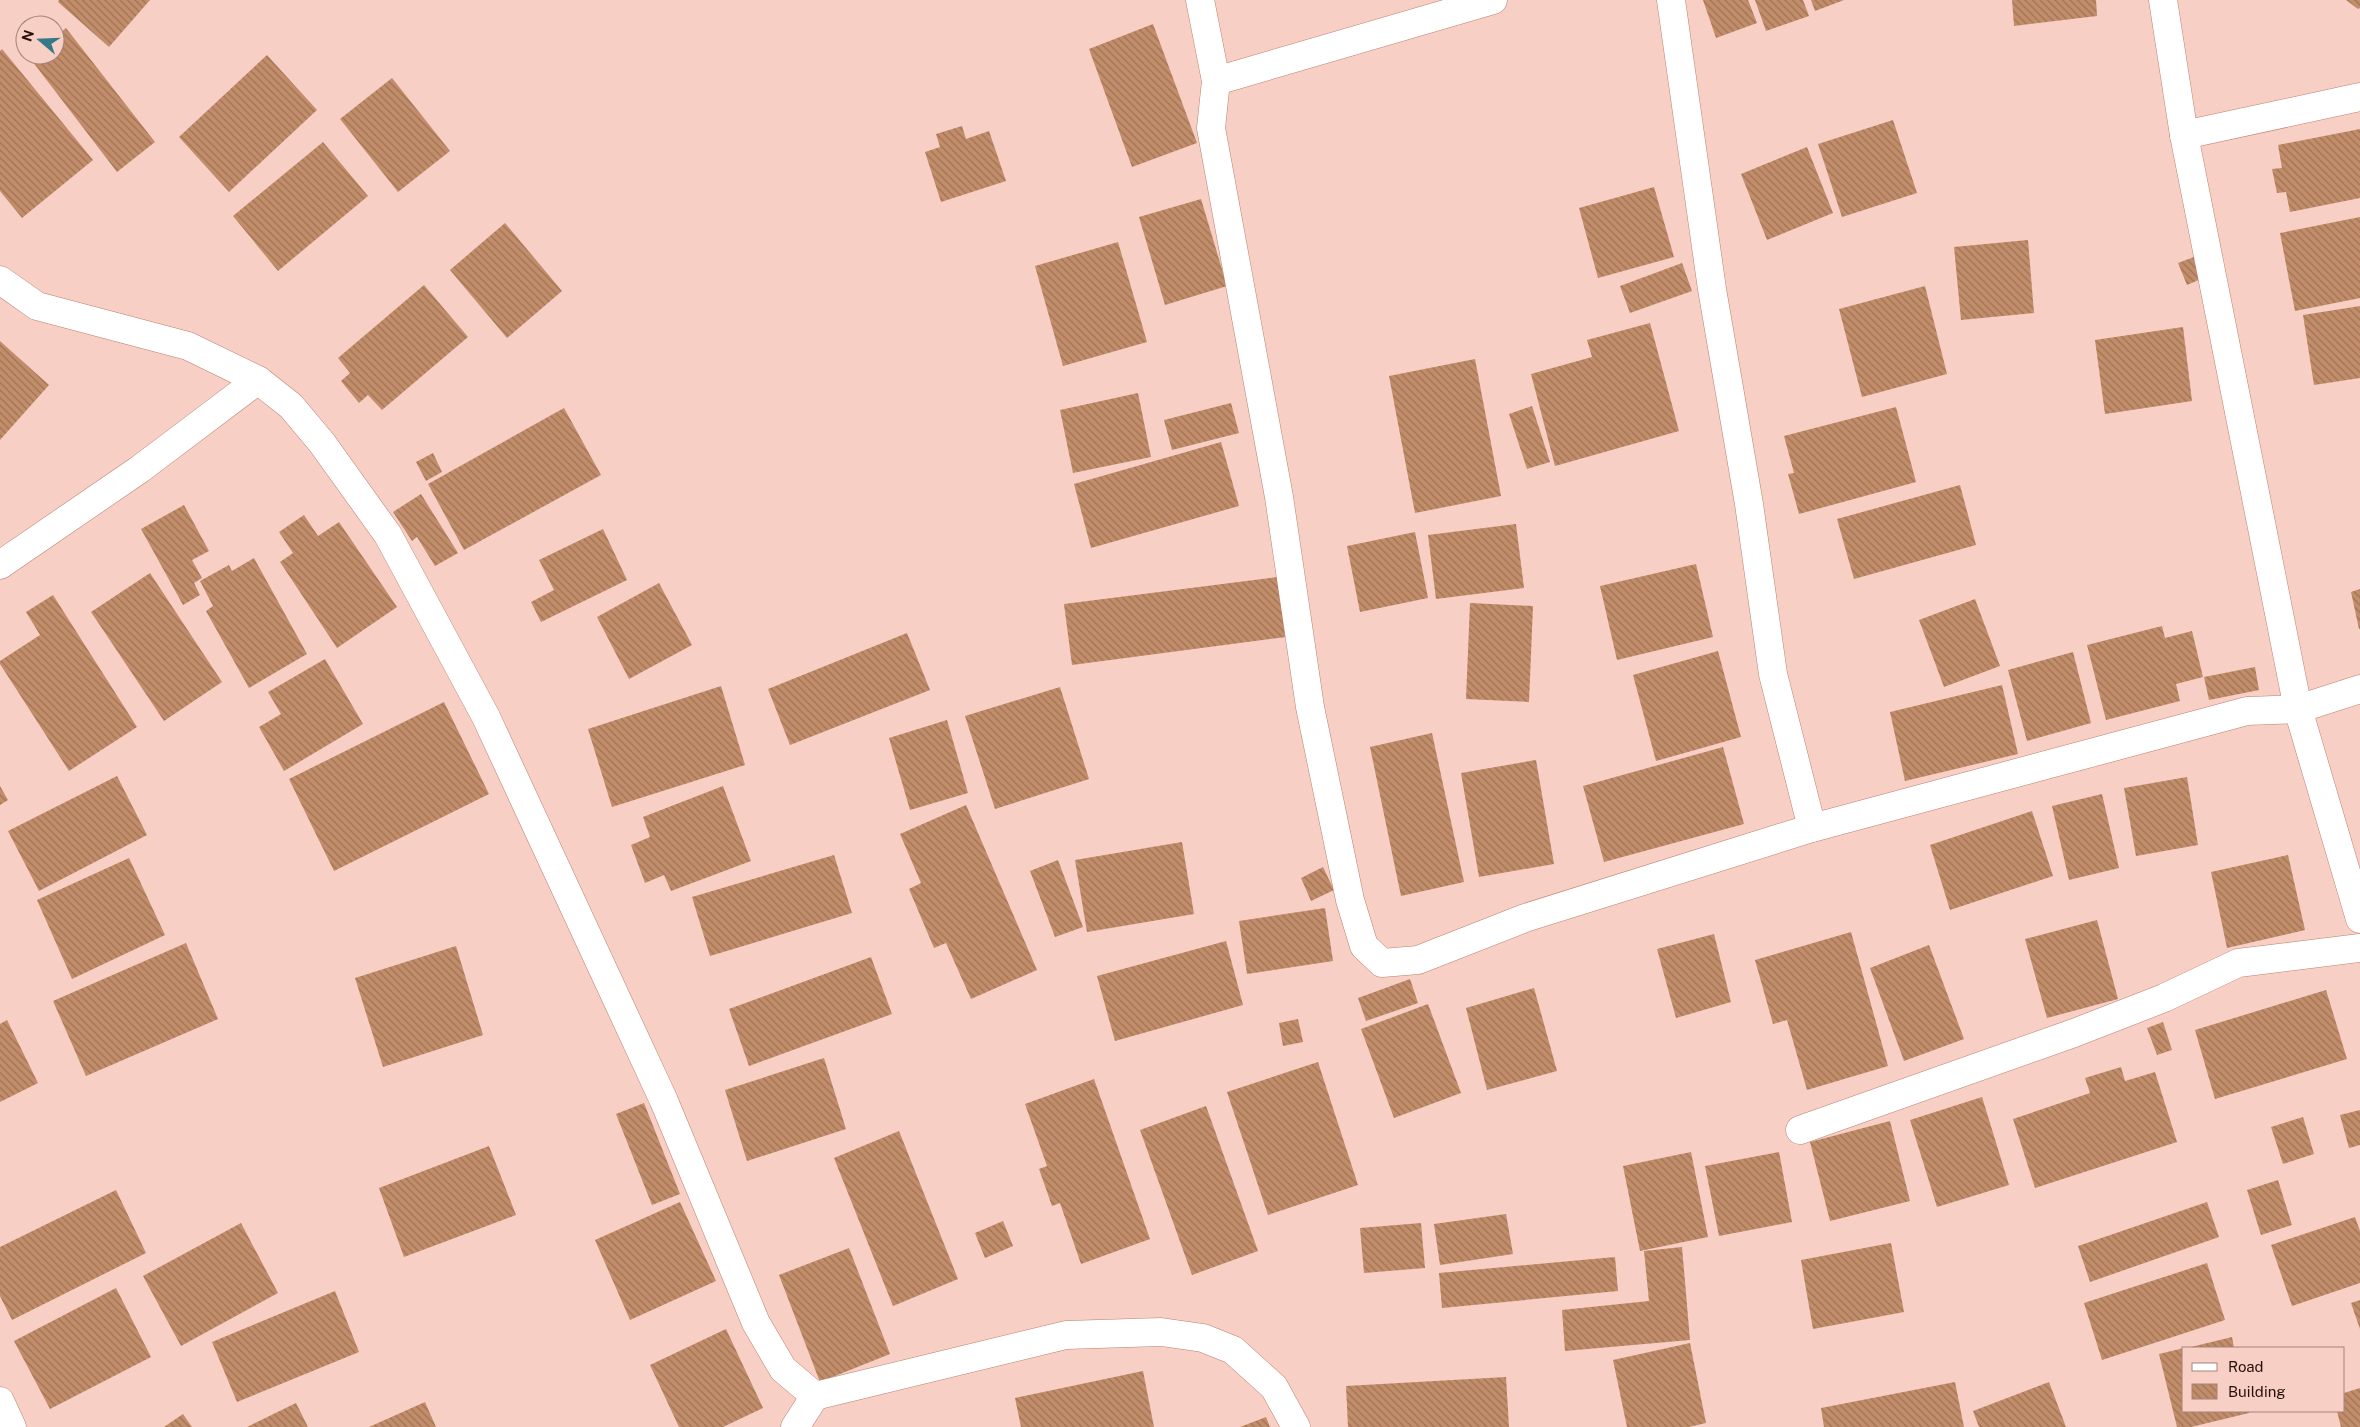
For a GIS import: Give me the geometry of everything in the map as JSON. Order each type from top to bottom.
[{"type":"street","points":[[1200,0],[1216,82],[1211,128],[1280,497],[1310,707],[1350,900],[1364,946],[1382,963],[1418,960],[1526,918],[1812,828],[2247,711],[2298,709],[2360,690]]},
{"type":"street","points":[[1216,82],[1493,0]]},
{"type":"street","points":[[1671,0],[1712,289],[1749,504],[1773,674],[1812,828]]},
{"type":"street","points":[[2163,0],[2184,136],[2298,709],[2360,919]]},
{"type":"street","points":[[2184,136],[2360,98]]},
{"type":"street","points":[[0,280],[37,306],[188,346],[258,380],[291,406],[322,443],[388,535],[486,717],[664,1101],[756,1323],[783,1370],[815,1396]]},
{"type":"street","points":[[0,565],[140,469],[258,380]]},
{"type":"street","points":[[1800,1130],[2074,1033],[2164,998],[2238,963],[2360,948]]},
{"type":"street","points":[[795,1427],[815,1396],[1066,1335],[1161,1332],[1203,1338],[1233,1350],[1274,1387],[1296,1427]]},
{"type":"street","points":[[0,1401],[12,1427]]},
{"type":"building","points":[[59,0],[150,0],[109,47],[58,2]]},
{"type":"building","points":[[1703,0],[1748,0],[1757,23],[1716,38]]},
{"type":"building","points":[[1755,0],[1803,0],[1809,16],[1766,31]]},
{"type":"building","points":[[1811,0],[1844,0],[1815,11]]},
{"type":"building","points":[[2012,0],[2096,0],[2097,16],[2014,26]]},
{"type":"building","points":[[2346,0],[2360,0],[2360,8],[2358,9]]},
{"type":"building","points":[[1153,24],[1197,143],[1132,167],[1089,49]]},
{"type":"building","points":[[65,29],[155,142],[117,172],[35,65],[65,65]]},
{"type":"building","points":[[2,49],[93,160],[22,218],[0,191],[0,51]]},
{"type":"building","points":[[267,55],[317,110],[229,192],[179,137]]},
{"type":"building","points":[[392,78],[450,151],[398,192],[340,119]]},
{"type":"building","points":[[1893,120],[1917,193],[1842,217],[1818,144]]},
{"type":"building","points":[[962,126],[966,139],[989,131],[1006,181],[941,202],[925,152],[940,147],[936,134]]},
{"type":"building","points":[[2360,129],[2360,198],[2290,212],[2286,192],[2277,193],[2272,169],[2282,168],[2278,145]]},
{"type":"building","points":[[323,142],[368,196],[278,271],[233,216]]},
{"type":"building","points":[[1807,147],[1833,213],[1767,240],[1741,174]]},
{"type":"building","points":[[1654,187],[1674,257],[1598,278],[1579,208]]},
{"type":"building","points":[[1201,199],[1227,286],[1165,305],[1139,217]]},
{"type":"building","points":[[2360,217],[2360,298],[2295,311],[2280,233]]},
{"type":"building","points":[[505,223],[562,291],[507,338],[450,270]]},
{"type":"building","points":[[2028,240],[2034,313],[1961,320],[1954,247]]},
{"type":"building","points":[[1118,242],[1147,342],[1063,366],[1035,266]]},
{"type":"building","points":[[2199,255],[2208,276],[2187,285],[2178,263]]},
{"type":"building","points":[[1682,263],[1692,291],[1630,313],[1620,286]]},
{"type":"building","points":[[424,285],[468,337],[382,410],[368,395],[359,403],[341,381],[350,373],[338,358]]},
{"type":"building","points":[[1925,286],[1947,374],[1862,397],[1839,309]]},
{"type":"building","points":[[2360,306],[2360,378],[2314,385],[2303,315]]},
{"type":"building","points":[[1650,323],[1679,431],[1555,466],[1531,374],[1592,357],[1587,340]]},
{"type":"building","points":[[2183,327],[2192,401],[2105,414],[2095,340]]},
{"type":"building","points":[[0,341],[49,385],[0,440]]},
{"type":"building","points":[[1475,359],[1501,496],[1415,513],[1389,376]]},
{"type":"building","points":[[1138,393],[1151,457],[1073,473],[1060,410]]},
{"type":"building","points":[[1231,403],[1239,433],[1172,450],[1164,420]]},
{"type":"building","points":[[1532,406],[1550,462],[1527,469],[1509,414]]},
{"type":"building","points":[[1896,407],[1916,482],[1799,514],[1788,474],[1794,473],[1784,436]]},
{"type":"building","points":[[564,408],[601,475],[464,550],[428,484]]},
{"type":"building","points":[[1221,442],[1239,506],[1091,548],[1074,484]]},
{"type":"building","points":[[433,453],[442,472],[426,481],[416,462]]},
{"type":"building","points":[[1960,485],[1976,545],[1854,579],[1837,519]]},
{"type":"building","points":[[421,494],[458,553],[435,566],[417,537],[412,541],[393,512]]},
{"type":"building","points":[[184,505],[209,551],[192,560],[202,578],[194,583],[200,595],[183,605],[141,529]]},
{"type":"building","points":[[304,515],[318,536],[339,522],[397,607],[337,648],[280,562],[293,553],[279,532]]},
{"type":"building","points":[[1516,524],[1524,588],[1436,599],[1428,535]]},
{"type":"building","points":[[603,529],[627,580],[541,622],[531,602],[554,590],[539,560]]},
{"type":"building","points":[[1415,532],[1428,598],[1360,612],[1347,546]]},
{"type":"building","points":[[254,558],[307,654],[249,688],[206,611],[213,606],[200,581],[229,565],[232,571]]},
{"type":"building","points":[[1696,564],[1713,637],[1617,660],[1600,586]]},
{"type":"building","points":[[150,573],[222,682],[164,721],[91,612]]},
{"type":"building","points":[[1278,577],[1286,637],[1072,665],[1064,604]]},
{"type":"building","points":[[659,583],[692,645],[629,679],[597,617]]},
{"type":"building","points":[[2360,589],[2360,629],[2359,629],[2351,592]]},
{"type":"building","points":[[53,595],[137,727],[69,771],[0,664],[0,661],[40,635],[26,612]]},
{"type":"building","points":[[1975,599],[2000,666],[1944,687],[1919,620]]},
{"type":"building","points":[[1470,603],[1533,606],[1529,702],[1466,699]]},
{"type":"building","points":[[2162,626],[2165,638],[2192,631],[2203,677],[2176,684],[2180,701],[2106,720],[2087,645]]},
{"type":"building","points":[[907,633],[930,690],[790,745],[768,689]]},
{"type":"building","points":[[1718,651],[1741,737],[1656,761],[1633,675]]},
{"type":"building","points":[[2073,652],[2091,723],[2027,741],[2008,670]]},
{"type":"building","points":[[325,659],[363,724],[284,771],[259,727],[281,714],[268,692]]},
{"type":"building","points":[[2255,667],[2259,690],[2209,700],[2204,677]]},
{"type":"building","points":[[2002,685],[2018,754],[1905,781],[1890,712]]},
{"type":"building","points":[[721,686],[745,765],[612,807],[588,729]]},
{"type":"building","points":[[1060,687],[1089,779],[995,809],[965,716]]},
{"type":"building","points":[[444,702],[489,794],[334,871],[289,779]]},
{"type":"building","points":[[947,720],[968,793],[910,810],[889,738]]},
{"type":"building","points":[[1432,733],[1464,882],[1401,896],[1370,747]]},
{"type":"building","points":[[1723,747],[1744,824],[1604,862],[1583,786]]},
{"type":"building","points":[[1536,760],[1554,864],[1479,877],[1461,773]]},
{"type":"building","points":[[117,776],[147,835],[39,891],[8,831]]},
{"type":"building","points":[[2187,777],[2198,845],[2136,856],[2124,788]]},
{"type":"building","points":[[0,786],[8,800],[0,805]]},
{"type":"building","points":[[723,786],[751,861],[671,891],[664,875],[645,883],[631,845],[650,837],[643,817]]},
{"type":"building","points":[[2102,794],[2119,868],[2069,880],[2052,806]]},
{"type":"building","points":[[966,805],[1037,970],[971,999],[946,943],[934,948],[909,889],[921,883],[900,834]]},
{"type":"building","points":[[2032,811],[2053,876],[1950,910],[1930,845]]},
{"type":"building","points":[[1182,842],[1194,914],[1087,932],[1075,860]]},
{"type":"building","points":[[834,855],[852,913],[710,956],[692,897]]},
{"type":"building","points":[[2288,855],[2305,930],[2227,948],[2211,872]]},
{"type":"building","points":[[129,858],[165,935],[72,979],[37,900]]},
{"type":"building","points":[[1058,860],[1083,927],[1055,937],[1030,871]]},
{"type":"building","points":[[1323,867],[1334,890],[1311,901],[1301,878]]},
{"type":"building","points":[[1325,908],[1333,961],[1247,974],[1239,921]]},
{"type":"building","points":[[2097,920],[2118,999],[2047,1018],[2025,939]]},
{"type":"building","points":[[1851,932],[1888,1066],[1807,1090],[1787,1020],[1773,1024],[1755,960]]},
{"type":"building","points":[[1714,934],[1731,1002],[1676,1018],[1657,949]]},
{"type":"building","points":[[1226,941],[1243,1005],[1115,1041],[1097,976]]},
{"type":"building","points":[[186,943],[218,1019],[86,1076],[53,1001]]},
{"type":"building","points":[[1929,945],[1964,1039],[1904,1061],[1870,968]]},
{"type":"building","points":[[456,946],[483,1035],[383,1067],[355,978]]},
{"type":"building","points":[[871,957],[892,1014],[749,1066],[729,1009]]},
{"type":"building","points":[[1410,979],[1418,1003],[1366,1021],[1358,998]]},
{"type":"building","points":[[1534,988],[1557,1071],[1487,1090],[1466,1008]]},
{"type":"building","points":[[2326,990],[2347,1059],[2215,1099],[2195,1030]]},
{"type":"building","points":[[1428,1004],[1461,1093],[1394,1118],[1361,1029]]},
{"type":"building","points":[[1298,1019],[1303,1042],[1283,1046],[1279,1023]]},
{"type":"building","points":[[7,1020],[38,1083],[0,1102],[0,1024]]},
{"type":"building","points":[[2163,1022],[2172,1050],[2157,1055],[2147,1028]]},
{"type":"building","points":[[824,1058],[846,1129],[747,1161],[725,1090]]},
{"type":"building","points":[[1318,1062],[1358,1185],[1268,1215],[1227,1092]]},
{"type":"building","points":[[2121,1067],[2125,1081],[2155,1072],[2177,1142],[2035,1188],[2013,1119],[2090,1093],[2085,1078]]},
{"type":"building","points":[[1094,1079],[1150,1239],[1081,1264],[1060,1203],[1052,1206],[1039,1169],[1047,1166],[1025,1104]]},
{"type":"building","points":[[1982,1097],[2009,1185],[1937,1207],[1910,1120]]},
{"type":"building","points":[[644,1103],[680,1194],[652,1205],[616,1114]]},
{"type":"building","points":[[1206,1106],[1258,1251],[1192,1275],[1140,1130]]},
{"type":"building","points":[[2360,1110],[2360,1145],[2349,1148],[2340,1115]]},
{"type":"building","points":[[2303,1117],[2314,1154],[2283,1164],[2271,1127]]},
{"type":"building","points":[[1890,1121],[1910,1201],[1830,1221],[1810,1142]]},
{"type":"building","points":[[899,1131],[958,1279],[893,1306],[834,1158]]},
{"type":"building","points":[[489,1146],[516,1215],[404,1257],[379,1188]]},
{"type":"building","points":[[1691,1152],[1708,1237],[1640,1251],[1623,1166]]},
{"type":"building","points":[[1779,1152],[1792,1222],[1719,1236],[1705,1166]]},
{"type":"building","points":[[2278,1180],[2292,1225],[2261,1235],[2247,1190]]},
{"type":"building","points":[[116,1190],[146,1253],[12,1320],[0,1296],[0,1247]]},
{"type":"building","points":[[680,1202],[716,1281],[630,1320],[595,1240]]},
{"type":"building","points":[[2207,1202],[2219,1237],[2090,1282],[2078,1246]]},
{"type":"building","points":[[1506,1214],[1513,1254],[1440,1265],[1434,1224]]},
{"type":"building","points":[[2355,1217],[2360,1231],[2360,1283],[2292,1306],[2271,1245]]},
{"type":"building","points":[[1003,1221],[1013,1246],[985,1258],[975,1233]]},
{"type":"building","points":[[241,1223],[278,1293],[181,1346],[143,1276]]},
{"type":"building","points":[[1421,1223],[1425,1268],[1364,1273],[1360,1228]]},
{"type":"building","points":[[1891,1243],[1904,1312],[1813,1329],[1801,1260]]},
{"type":"building","points":[[1682,1247],[1690,1340],[1565,1351],[1562,1310],[1649,1301],[1644,1251]]},
{"type":"building","points":[[849,1248],[890,1354],[820,1382],[779,1275]]},
{"type":"building","points":[[1615,1257],[1618,1291],[1442,1308],[1439,1273]]},
{"type":"building","points":[[2207,1263],[2225,1320],[2102,1360],[2084,1303]]},
{"type":"building","points":[[116,1288],[151,1357],[50,1409],[14,1341]]},
{"type":"building","points":[[335,1291],[359,1352],[237,1402],[212,1342]]},
{"type":"building","points":[[2360,1300],[2360,1329],[2351,1303]]},
{"type":"building","points":[[726,1329],[763,1408],[723,1427],[679,1427],[650,1365]]},
{"type":"building","points":[[2232,1337],[2234,1347],[2191,1347]]},
{"type":"building","points":[[1690,1343],[1706,1423],[1689,1427],[1627,1427],[1613,1360]]},
{"type":"building","points":[[2182,1348],[2182,1412],[2249,1413],[2191,1427],[2177,1427],[2159,1354]]},
{"type":"building","points":[[1143,1371],[1154,1427],[1021,1427],[1015,1398]]},
{"type":"building","points":[[1506,1377],[1509,1427],[1348,1427],[1346,1386]]},
{"type":"building","points":[[1955,1382],[1964,1427],[1824,1427],[1821,1408]]},
{"type":"building","points":[[2049,1382],[2066,1427],[1979,1427],[1973,1411]]},
{"type":"building","points":[[2360,1388],[2360,1427],[2341,1427],[2337,1412],[2345,1412],[2345,1393]]},
{"type":"building","points":[[425,1402],[436,1427],[369,1427]]},
{"type":"building","points":[[296,1403],[308,1427],[247,1427]]},
{"type":"building","points":[[183,1414],[192,1427],[164,1427]]},
{"type":"building","points":[[1266,1417],[1270,1427],[1240,1427]]}]
